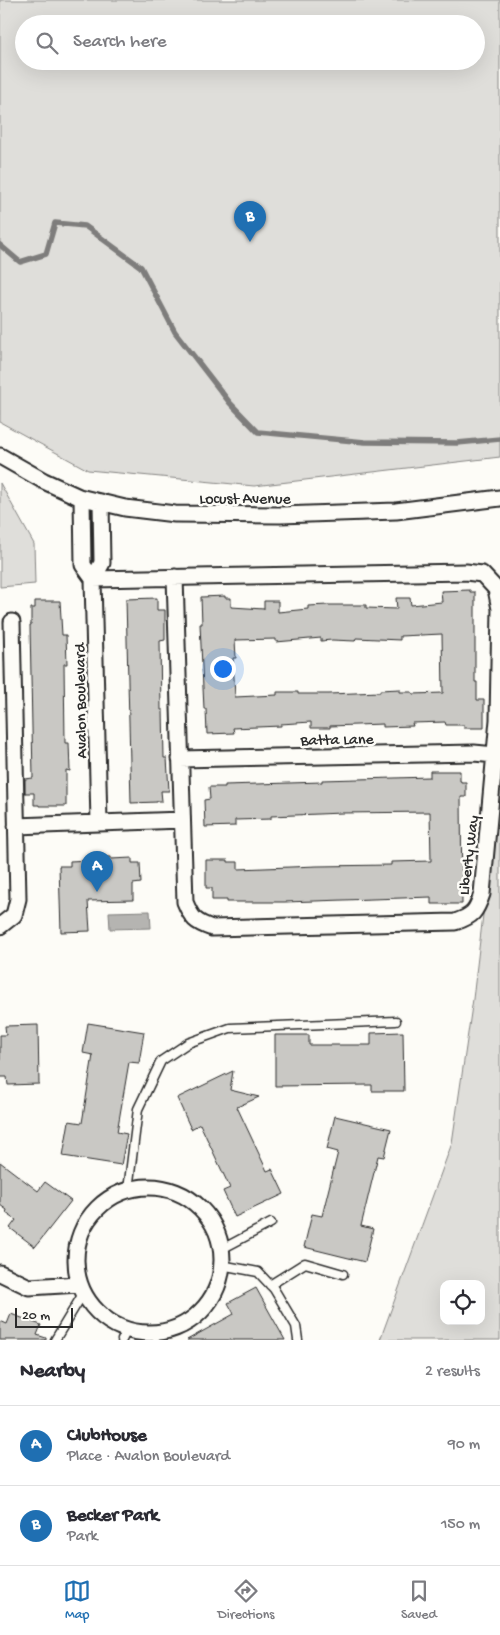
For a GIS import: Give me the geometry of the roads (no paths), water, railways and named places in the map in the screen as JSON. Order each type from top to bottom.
[{"type":"street","name":"Locust Avenue","points":[[0,456],[44,481],[82,498],[125,508],[175,514],[280,515],[396,511],[500,498]]},
{"type":"street","name":"Avalon Boulevard","points":[[82,498],[83,565],[93,579]]},
{"type":"street","name":"Avalon Boulevard","points":[[99,822],[93,579],[102,563],[101,502]]},
{"type":"street","name":"Liberty Way","points":[[93,579],[175,577],[466,572],[482,574],[496,589],[500,610],[498,720],[482,894],[477,908],[469,918],[455,922],[212,928],[200,924],[191,916],[185,902],[175,577]]},
{"type":"street","points":[[0,926],[14,915],[18,899],[16,826],[7,762],[12,622]]},
{"type":"street","name":"Batta Lane","points":[[180,758],[474,753],[495,755]]},
{"type":"street","points":[[16,826],[182,820]]},
{"type":"street","points":[[162,1188],[186,1196],[205,1213],[217,1235],[220,1258],[219,1281],[209,1301],[193,1318],[173,1329],[125,1335],[90,1304],[82,1288],[75,1258],[80,1234],[93,1212],[113,1196],[128,1190],[162,1188]]},
{"type":"street","points":[[0,1273],[29,1287],[82,1288]]},
{"type":"lane","points":[[128,1190],[138,1109],[161,1061],[188,1043],[230,1028],[396,1021]]},
{"type":"lane","points":[[220,1258],[271,1223]]},
{"type":"lane","points":[[220,1258],[258,1272],[274,1290],[296,1326],[298,1340]]},
{"type":"lane","points":[[270,1285],[305,1264],[343,1274]]},
{"type":"lane","points":[[55,1340],[82,1288]]},
{"type":"waterway","points":[[0,245],[20,262],[46,254],[55,223],[85,226],[141,267],[175,332],[230,403],[258,432],[365,442],[457,443],[500,439]]},
{"type":"place","name":"Becker Park","points":[[250,242]]},
{"type":"place","name":"ClubHouse","points":[[97,892]]}]
